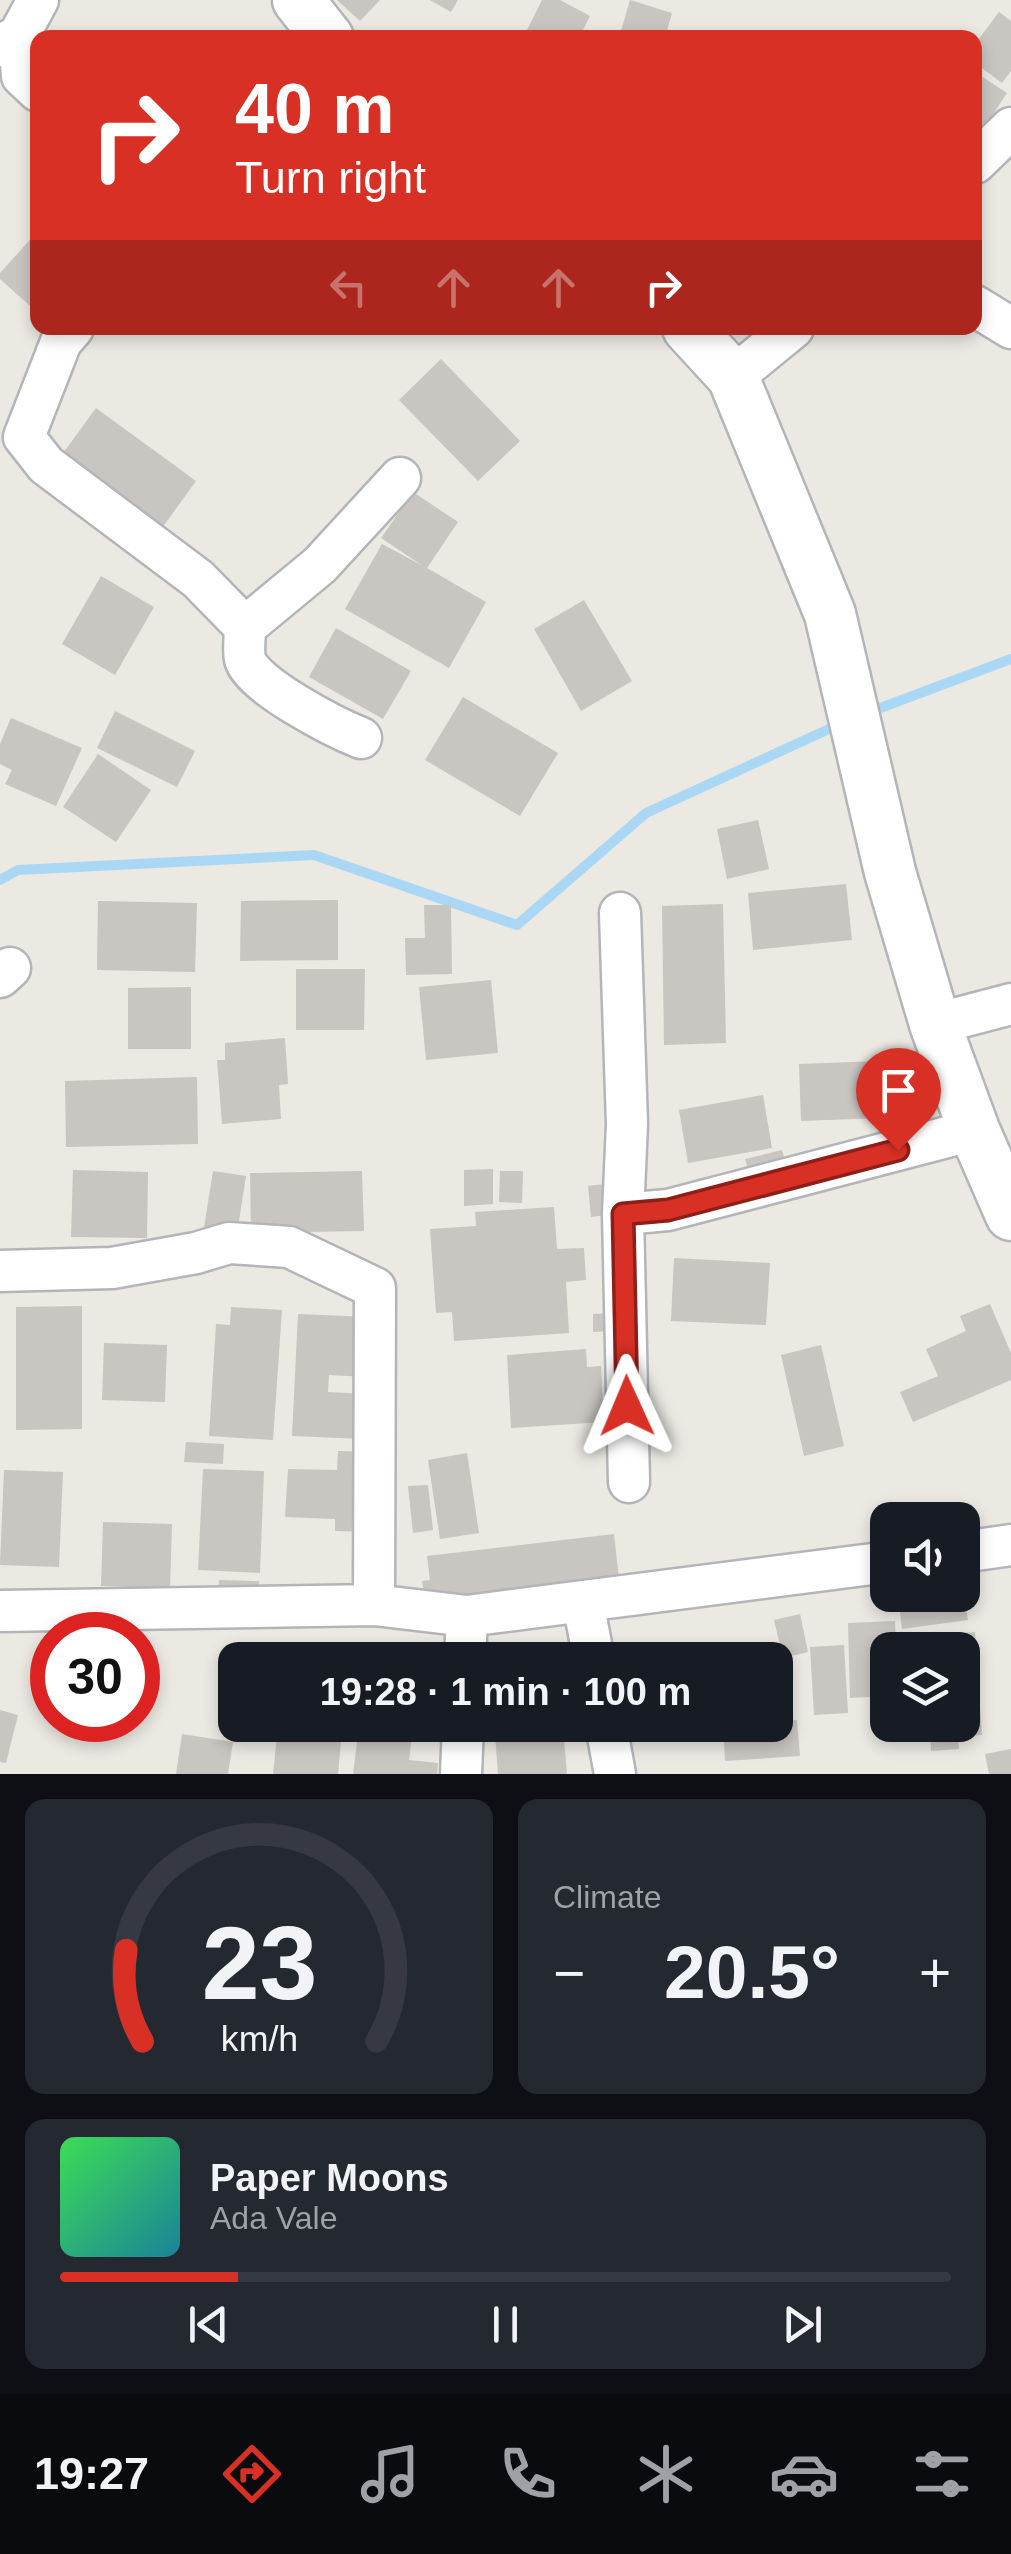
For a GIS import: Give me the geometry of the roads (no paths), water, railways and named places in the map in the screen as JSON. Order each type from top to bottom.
[{"type":"street","points":[[30,84],[22,76],[9,41],[38,0]]},
{"type":"street","points":[[298,0],[322,30]]},
{"type":"street","points":[[982,156],[1011,128]]},
{"type":"street","points":[[982,310],[1011,328]]},
{"type":"street","points":[[67,335],[24,437],[46,464],[198,579],[245,628],[245,660],[251,672],[321,721],[361,738]]},
{"type":"street","points":[[694,335],[733,378],[830,614],[890,872],[935,1024],[1011,1216]]},
{"type":"street","points":[[733,378],[785,335]]},
{"type":"street","points":[[245,628],[320,565],[400,478]]},
{"type":"street","points":[[620,913],[627,1124],[623,1214],[628,1482]]},
{"type":"street","points":[[935,1024],[1011,1004]]},
{"type":"street","points":[[623,1214],[668,1210],[974,1130]]},
{"type":"street","points":[[0,1271],[112,1268],[229,1243],[289,1246],[375,1288],[374,1605]]},
{"type":"street","points":[[980,1549],[1011,1545]]},
{"type":"street","points":[[0,1611],[374,1605],[467,1616],[870,1564]]},
{"type":"street","points":[[583,1602],[591,1642]]},
{"type":"street","points":[[466,1642],[467,1616]]},
{"type":"street","points":[[461,1774],[462,1742]]},
{"type":"street","points":[[609,1742],[615,1774]]},
{"type":"waterway","points":[[867,713],[1011,659]]},
{"type":"waterway","points":[[0,880],[18,870],[314,855],[517,925],[646,813],[842,723]]}]
